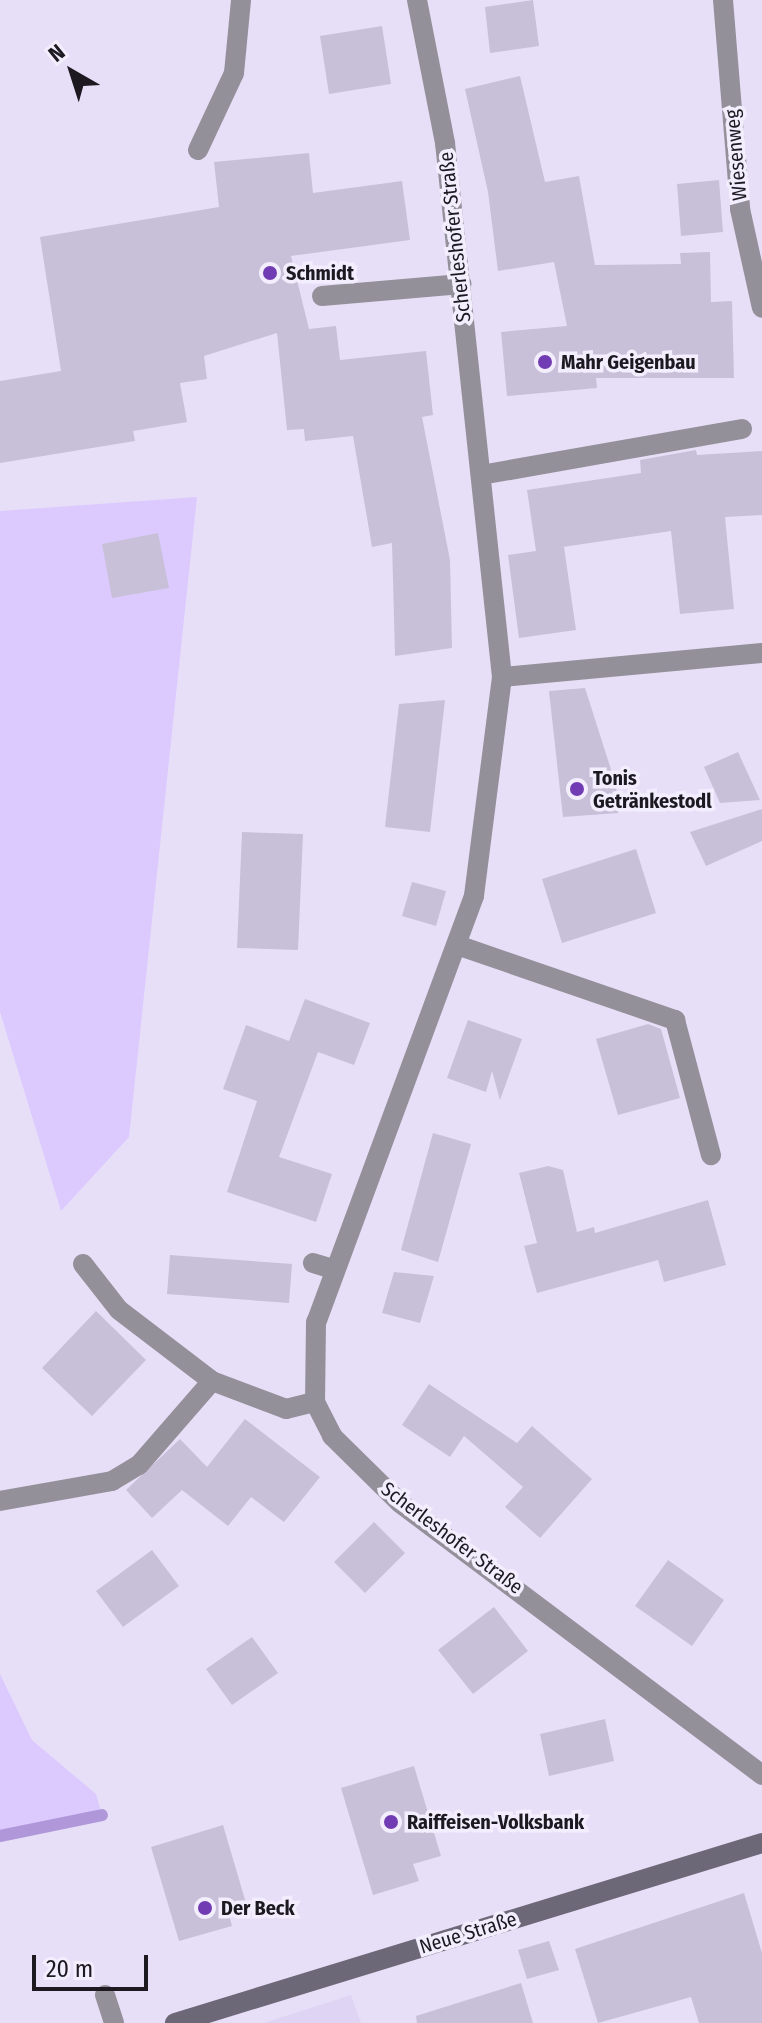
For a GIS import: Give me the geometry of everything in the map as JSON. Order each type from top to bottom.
[{"type":"street","points":[[198,150],[234,73],[241,0]]},
{"type":"street","name":"Scherleshofer Straße","points":[[417,0],[445,143],[502,677],[474,896],[333,1269],[316,1322],[315,1402],[332,1436],[400,1503],[762,1775]]},
{"type":"street","name":"Wiesenweg","points":[[723,0],[740,209],[762,308]]},
{"type":"street","points":[[322,296],[461,284]]},
{"type":"street","points":[[481,475],[742,429]]},
{"type":"street","points":[[502,677],[762,653]]},
{"type":"street","points":[[457,945],[675,1020],[711,1155]]},
{"type":"street","points":[[313,1263],[333,1269]]},
{"type":"street","points":[[83,1264],[119,1310],[212,1381],[286,1409],[315,1402]]},
{"type":"street","points":[[0,1501],[112,1481],[139,1465],[212,1381]]},
{"type":"street","name":"Neue Straße","points":[[175,2023],[762,1843]]},
{"type":"street","points":[[105,1995],[114,2023]]},
{"type":"shaded area","points":[[197,497],[129,1137],[61,1211],[0,1012],[0,511]]},
{"type":"shaded area","points":[[0,1674],[32,1740],[96,1794],[102,1815],[0,1836]]},
{"type":"shaded area","points":[[351,1995],[361,2023],[264,2023]]},
{"type":"building","points":[[533,0],[539,46],[490,53],[485,7]]},
{"type":"building","points":[[382,26],[391,84],[329,94],[320,36]]},
{"type":"building","points":[[520,76],[545,182],[579,176],[595,265],[681,264],[680,253],[710,252],[711,302],[732,301],[734,378],[596,378],[597,388],[507,396],[501,332],[567,326],[554,262],[498,271],[488,192],[465,89]]},
{"type":"building","points":[[309,153],[313,193],[402,181],[410,240],[291,256],[309,329],[336,326],[340,360],[426,351],[433,415],[422,417],[450,560],[452,648],[395,656],[392,543],[372,547],[353,436],[305,441],[304,429],[287,430],[277,333],[204,356],[207,379],[180,383],[187,422],[133,431],[135,441],[0,463],[0,381],[61,371],[40,237],[219,207],[214,162]]},
{"type":"building","points":[[719,180],[723,232],[681,236],[677,184]]},
{"type":"building","points":[[696,450],[697,455],[762,451],[762,515],[725,517],[734,609],[680,614],[671,531],[556,548],[564,547],[576,630],[519,638],[508,555],[536,551],[527,490],[641,473],[640,460]]},
{"type":"building","points":[[158,533],[169,588],[112,598],[102,544]]},
{"type":"building","points":[[585,688],[616,785],[618,813],[563,817],[549,691]]},
{"type":"building","points":[[445,700],[430,832],[385,827],[399,704]]},
{"type":"building","points":[[738,752],[760,800],[720,803],[704,767]]},
{"type":"building","points":[[762,809],[762,841],[706,866],[690,832]]},
{"type":"building","points":[[242,832],[303,834],[298,950],[237,948]]},
{"type":"building","points":[[636,849],[656,913],[562,943],[542,879]]},
{"type":"building","points":[[412,882],[446,891],[436,926],[402,916]]},
{"type":"building","points":[[305,999],[370,1023],[354,1065],[318,1052],[279,1157],[332,1174],[316,1222],[227,1192],[257,1101],[223,1089],[246,1025],[289,1041]]},
{"type":"building","points":[[468,1020],[522,1039],[500,1100],[492,1071],[486,1092],[447,1078]]},
{"type":"building","points":[[648,1024],[661,1029],[680,1098],[618,1115],[596,1039]]},
{"type":"building","points":[[433,1133],[471,1144],[438,1262],[401,1250]]},
{"type":"building","points":[[548,1166],[563,1170],[577,1232],[594,1227],[595,1233],[708,1200],[726,1265],[664,1282],[658,1260],[537,1293],[524,1246],[537,1243],[519,1173]]},
{"type":"building","points":[[170,1255],[292,1264],[289,1303],[167,1294]]},
{"type":"building","points":[[394,1272],[434,1276],[420,1323],[382,1313]]},
{"type":"building","points":[[96,1311],[146,1360],[92,1416],[42,1368]]},
{"type":"building","points":[[429,1384],[517,1443],[532,1426],[592,1479],[540,1538],[505,1507],[523,1487],[464,1436],[450,1457],[402,1425]]},
{"type":"building","points":[[245,1419],[320,1477],[284,1522],[251,1497],[228,1526],[182,1490],[152,1518],[126,1490],[180,1439],[207,1467]]},
{"type":"building","points":[[374,1522],[405,1553],[365,1593],[334,1562]]},
{"type":"building","points":[[152,1550],[179,1586],[123,1627],[96,1591]]},
{"type":"building","points":[[668,1560],[724,1600],[692,1646],[635,1606]]},
{"type":"building","points":[[494,1607],[528,1651],[473,1694],[438,1650]]},
{"type":"building","points":[[252,1637],[278,1673],[232,1705],[206,1669]]},
{"type":"building","points":[[605,1719],[614,1761],[549,1776],[540,1734]]},
{"type":"building","name":"Raiffeisen-Volksbank","points":[[414,1766],[441,1856],[413,1864],[419,1881],[373,1895],[341,1788]]},
{"type":"building","points":[[223,1825],[246,1903],[227,1908],[232,1926],[179,1941],[151,1847]]},
{"type":"building","points":[[744,1893],[762,1953],[762,2023],[699,2023],[691,1997],[598,2023],[575,1949]]},
{"type":"building","points":[[549,1941],[559,1970],[527,1979],[518,1950]]},
{"type":"building","points":[[521,1983],[533,2023],[417,2023],[416,2016]]},
{"type":"waterway","points":[[0,1836],[102,1815]]},
{"type":"place","name":"Schmidt","points":[[270,273]]},
{"type":"place","name":"Mahr Geigenbau","points":[[545,362]]},
{"type":"place","name":"Tonis Getränkestodl","points":[[577,789]]},
{"type":"place","name":"Raiffeisen-Volksbank","points":[[391,1822]]},
{"type":"place","name":"Der Beck","points":[[205,1908]]}]
